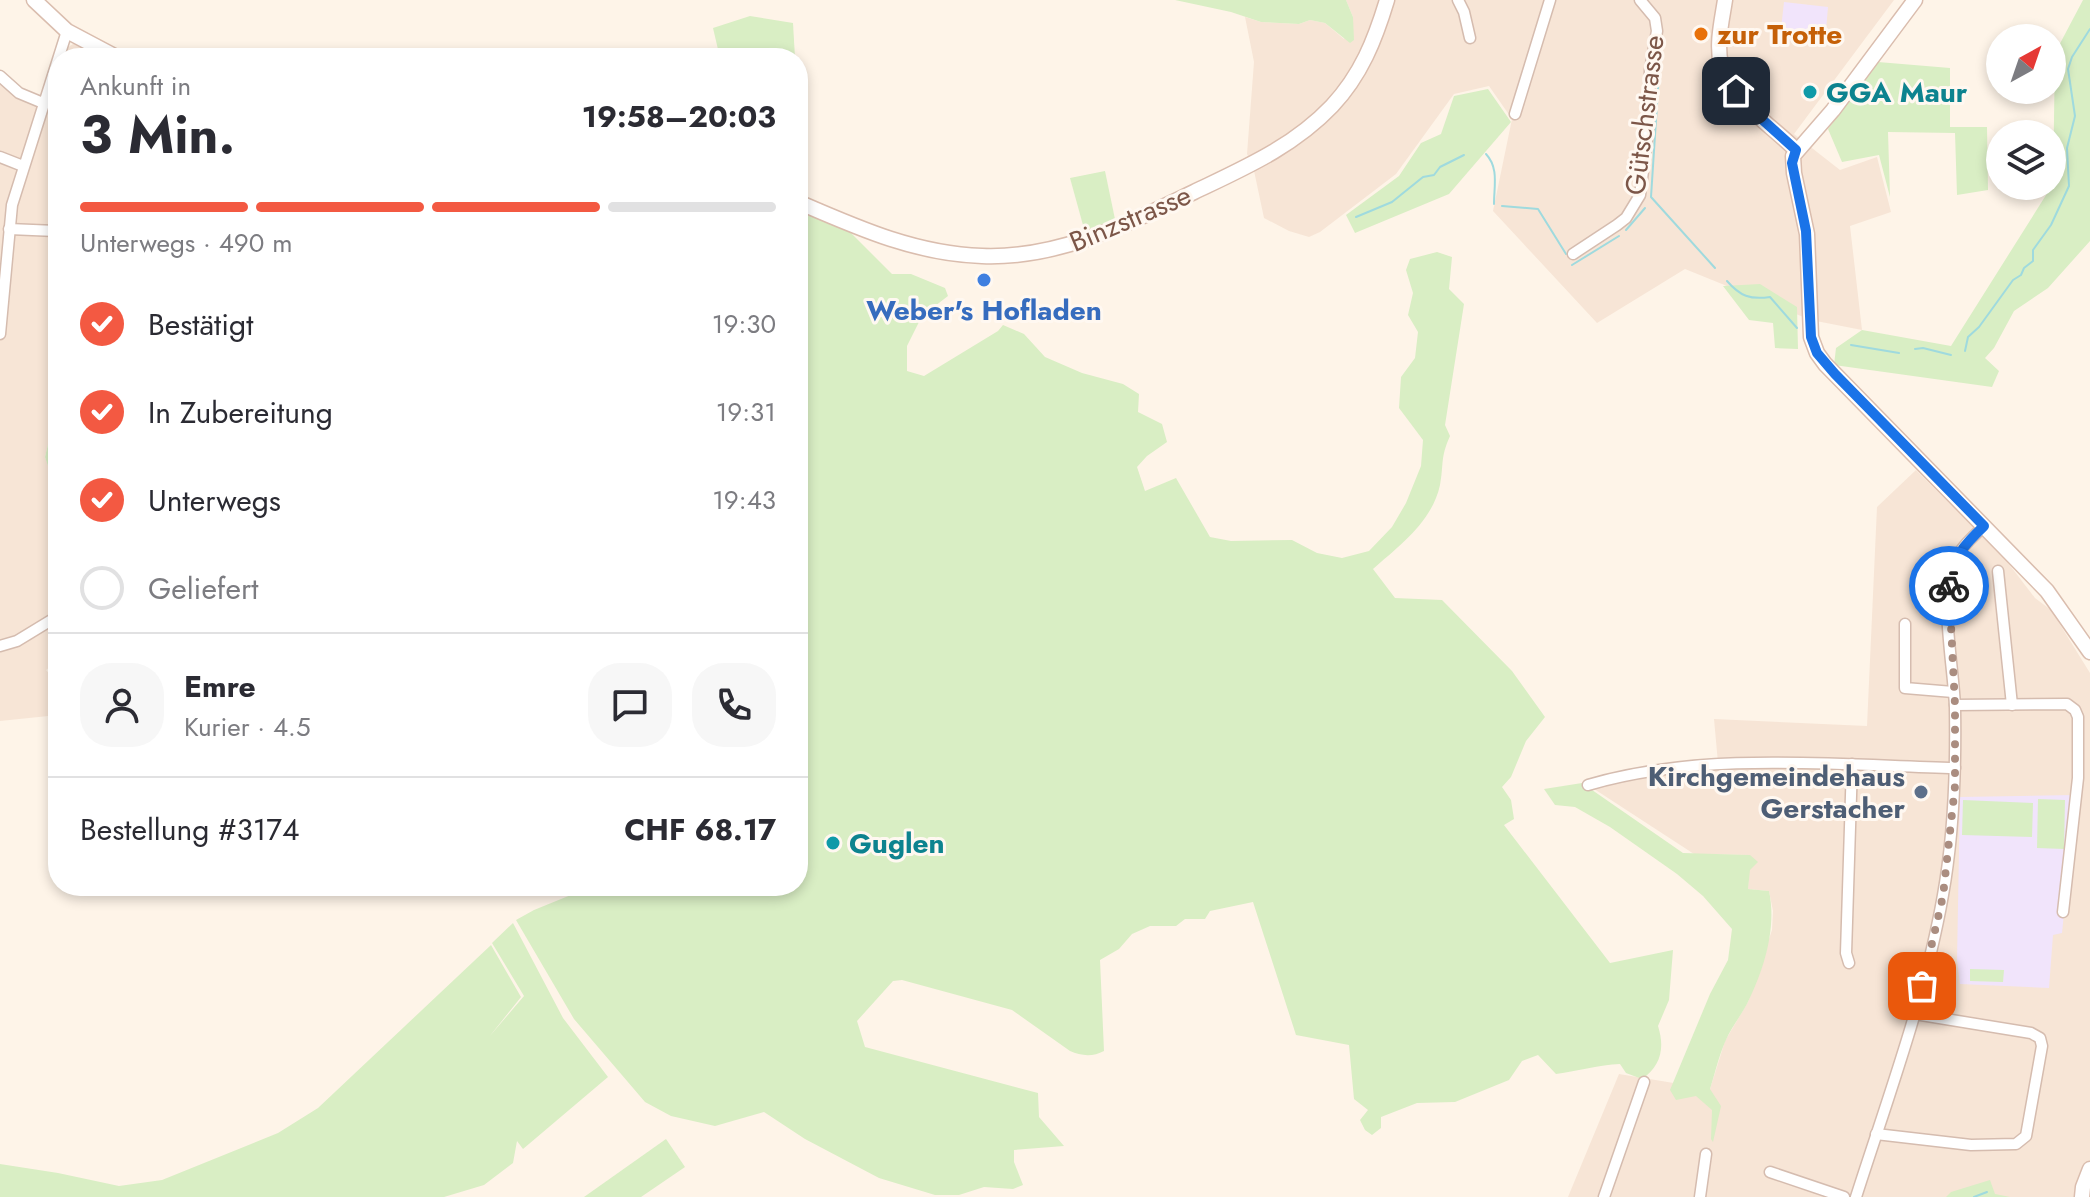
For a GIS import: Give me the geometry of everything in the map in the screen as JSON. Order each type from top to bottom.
[{"type":"main road","points":[[34,0],[67,31],[99,48]]},
{"type":"main road","name":"Binzstrasse","points":[[808,206],[880,236],[927,250],[985,256],[1011,255],[1061,248],[1093,238],[1253,165],[1293,140],[1333,105],[1368,56],[1387,0]]},
{"type":"main road","points":[[1725,0],[1719,48],[1721,65],[1745,102],[1796,150]]},
{"type":"main road","points":[[1915,0],[1833,110],[1796,150],[1792,163],[1806,231],[1811,337],[1817,353],[1835,374],[2047,591],[2090,652]]},
{"type":"main road","points":[[2082,1197],[2090,1169]]},
{"type":"street","points":[[1458,0],[1470,38]]},
{"type":"street","points":[[1515,114],[1550,0]]},
{"type":"street","name":"Gütschstrasse","points":[[1573,254],[1626,218],[1640,195],[1648,131],[1650,70],[1657,31],[1655,18],[1640,0]]},
{"type":"street","points":[[61,48],[67,31]]},
{"type":"street","points":[[0,76],[19,93],[43,103]]},
{"type":"street","points":[[0,334],[12,205],[48,88]]},
{"type":"street","points":[[0,157],[23,166]]},
{"type":"street","points":[[9,229],[48,231]]},
{"type":"street","points":[[1856,1197],[1915,1014],[1943,896],[1955,768],[1955,705],[1948,595],[1950,572],[1960,551],[1984,526]]},
{"type":"street","points":[[1998,571],[2012,705]]},
{"type":"street","points":[[0,646],[17,641],[48,622]]},
{"type":"street","points":[[1905,624],[1905,688],[1953,692]]},
{"type":"street","points":[[1955,705],[2067,704],[2075,710],[2078,717],[2078,778],[2063,912]]},
{"type":"street","points":[[1588,785],[1645,771],[1722,764],[1955,768]]},
{"type":"street","points":[[1849,963],[1846,939],[1852,764]]},
{"type":"street","points":[[1876,1134],[1971,1145],[2016,1144],[2026,1136],[2042,1046],[2040,1038],[2031,1033],[1915,1014]]},
{"type":"street","points":[[1604,1197],[1644,1082]]},
{"type":"street","points":[[1700,1197],[1706,1154]]},
{"type":"street","points":[[1770,1172],[1844,1197]]},
{"type":"shaded area","points":[[1346,0],[1894,0],[1794,134],[1840,170],[1877,157],[1891,212],[1850,226],[1862,330],[1811,320],[1685,269],[1597,323],[1493,211],[1512,119],[1489,86],[1454,94],[1396,174],[1320,232],[1309,237],[1264,218],[1253,166],[1247,154],[1254,62],[1245,17],[1261,22],[1299,24],[1310,20],[1325,23],[1344,39],[1353,17]]},
{"type":"shaded area","points":[[1784,2],[1828,7],[1825,42],[1780,38]]},
{"type":"shaded area","points":[[77,42],[92,48],[66,48]]},
{"type":"shaded area","points":[[0,72],[20,89],[48,98],[48,445],[45,457],[48,466],[48,716],[0,721]]},
{"type":"shaded area","points":[[1916,470],[2005,559],[2035,598],[2051,610],[2090,673],[2090,1197],[1568,1197],[1619,1074],[1710,1089],[1725,1041],[1748,1002],[1772,930],[1773,911],[1769,891],[1748,889],[1750,855],[1694,854],[1588,785],[1718,763],[1714,719],[1867,726],[1877,507]]},
{"type":"shaded area","points":[[2076,795],[2062,933],[2053,935],[2049,988],[1960,984],[1957,960],[1960,797]]},
{"type":"green space","points":[[1175,0],[1346,0],[1353,17],[1354,40],[1350,43],[1325,23],[1310,20],[1299,24],[1261,22]]},
{"type":"green space","points":[[2083,0],[2090,0],[2090,241],[2048,288],[2014,311],[1994,348],[1985,358],[1999,371],[1992,387],[1834,365],[1836,348],[1862,330],[1951,346],[2043,200],[2066,200],[2066,120],[2054,120],[2054,104],[2066,104],[2066,32]]},
{"type":"green space","points":[[750,16],[793,23],[794,48],[718,48],[713,28]]},
{"type":"green space","points":[[1878,62],[1950,68],[1950,127],[1986,127],[1986,190],[1957,195],[1955,133],[1888,132],[1890,197],[1879,155],[1842,162],[1828,129]]},
{"type":"green space","points":[[1488,89],[1511,122],[1449,194],[1355,233],[1346,215],[1399,176],[1421,143],[1441,134],[1454,96]]},
{"type":"green space","points":[[1105,171],[1116,224],[1086,236],[1070,178]]},
{"type":"green space","points":[[808,213],[849,231],[892,274],[911,274],[945,288],[948,296],[922,316],[907,346],[907,371],[924,376],[1003,325],[1024,334],[1045,357],[1082,373],[1123,384],[1139,394],[1138,412],[1162,424],[1167,442],[1137,467],[1145,491],[1176,478],[1210,537],[1231,541],[1292,540],[1317,553],[1342,558],[1369,551],[1392,527],[1421,466],[1423,440],[1399,408],[1401,377],[1415,358],[1418,332],[1408,315],[1413,293],[1406,270],[1410,259],[1437,252],[1452,257],[1449,289],[1464,304],[1445,425],[1450,436],[1443,456],[1440,485],[1422,522],[1373,569],[1395,598],[1442,600],[1512,671],[1545,717],[1526,741],[1511,777],[1502,787],[1511,800],[1514,819],[1504,825],[1610,963],[1673,950],[1669,1000],[1658,1026],[1660,1056],[1654,1068],[1642,1079],[1626,1073],[1620,1064],[1556,1074],[1538,1055],[1522,1061],[1509,1080],[1455,1102],[1417,1103],[1381,1117],[1381,1128],[1372,1135],[1360,1120],[1368,1110],[1354,1099],[1349,1045],[1296,1035],[1253,902],[1210,911],[1205,919],[1185,919],[1176,926],[1150,926],[1132,934],[1119,949],[1100,960],[1104,1051],[1096,1054],[1083,1055],[1070,1051],[1012,1010],[902,980],[893,981],[857,1021],[865,1047],[1038,1093],[1039,1117],[1064,1146],[1014,1150],[1014,1162],[1023,1185],[1013,1189],[984,1187],[959,1195],[935,1195],[879,1178],[805,1139],[764,1112],[715,1126],[671,1116],[645,1102],[574,1019],[516,920],[568,896],[808,896]]},
{"type":"green space","points":[[1760,284],[1797,307],[1798,349],[1775,348],[1773,323],[1749,320],[1723,286]]},
{"type":"green space","points":[[1582,783],[1683,853],[1750,855],[1758,862],[1750,870],[1748,889],[1769,891],[1770,934],[1764,963],[1747,1004],[1725,1042],[1710,1089],[1721,1106],[1713,1142],[1712,1110],[1696,1096],[1676,1100],[1670,1090],[1710,994],[1728,960],[1732,929],[1703,896],[1677,874],[1610,827],[1575,807],[1555,805],[1544,789]]},
{"type":"green space","points":[[2038,799],[2065,800],[2064,849],[2037,848]]},
{"type":"green space","points":[[1963,800],[2033,803],[2032,837],[1962,835]]},
{"type":"green space","points":[[513,923],[563,1018],[608,1077],[523,1149],[517,1141],[513,1163],[484,1185],[444,1197],[0,1197],[0,1164],[119,1186],[162,1180],[278,1133],[318,1108],[491,945],[521,997],[489,1037],[524,996],[492,943]]},
{"type":"green space","points":[[1970,969],[2004,970],[2003,982],[1970,981]]},
{"type":"green space","points":[[666,1139],[685,1167],[641,1197],[584,1197]]},
{"type":"green space","points":[[1990,1180],[1995,1194],[2010,1197],[1946,1197],[1951,1192]]},
{"type":"waterway","points":[[1965,351],[1968,337],[1979,327],[2013,280],[2033,261],[2033,250],[2051,225],[2069,186],[2067,148],[2075,116],[2068,69],[2090,29]]},
{"type":"waterway","points":[[1660,58],[1651,197],[1715,268]]},
{"type":"waterway","points":[[1486,154],[1494,171],[1494,204]]},
{"type":"waterway","points":[[1356,217],[1392,202],[1423,177],[1434,175],[1440,167],[1464,155]]},
{"type":"waterway","points":[[1502,206],[1538,209],[1566,254]]},
{"type":"waterway","points":[[1626,230],[1645,208]]},
{"type":"waterway","points":[[1572,265],[1619,236]]},
{"type":"waterway","points":[[1727,281],[1746,296],[1770,297],[1797,328]]},
{"type":"waterway","points":[[1851,345],[1899,353]]},
{"type":"waterway","points":[[1915,349],[1951,355]]},
{"type":"waterway","points":[[1974,1197],[1987,1192]]},
{"type":"way so far","points":[[1922,986],[1943,896],[1955,786],[1955,705],[1949,586]]},
{"type":"place","name":"zur Trotte","points":[[1701,34]]},
{"type":"place","name":"GGA Maur","points":[[1810,92]]},
{"type":"place","name":"Weber's Hofladen","points":[[984,280]]},
{"type":"place","name":"Kirchgemeindehaus Gerstacher","points":[[1921,792]]},
{"type":"place","name":"Guglen","points":[[833,843]]},
{"type":"route","points":[[1736,91],[1796,150],[1792,163],[1806,231],[1811,337],[1817,353],[1984,526],[1960,551],[1950,572],[1949,586]]}]
